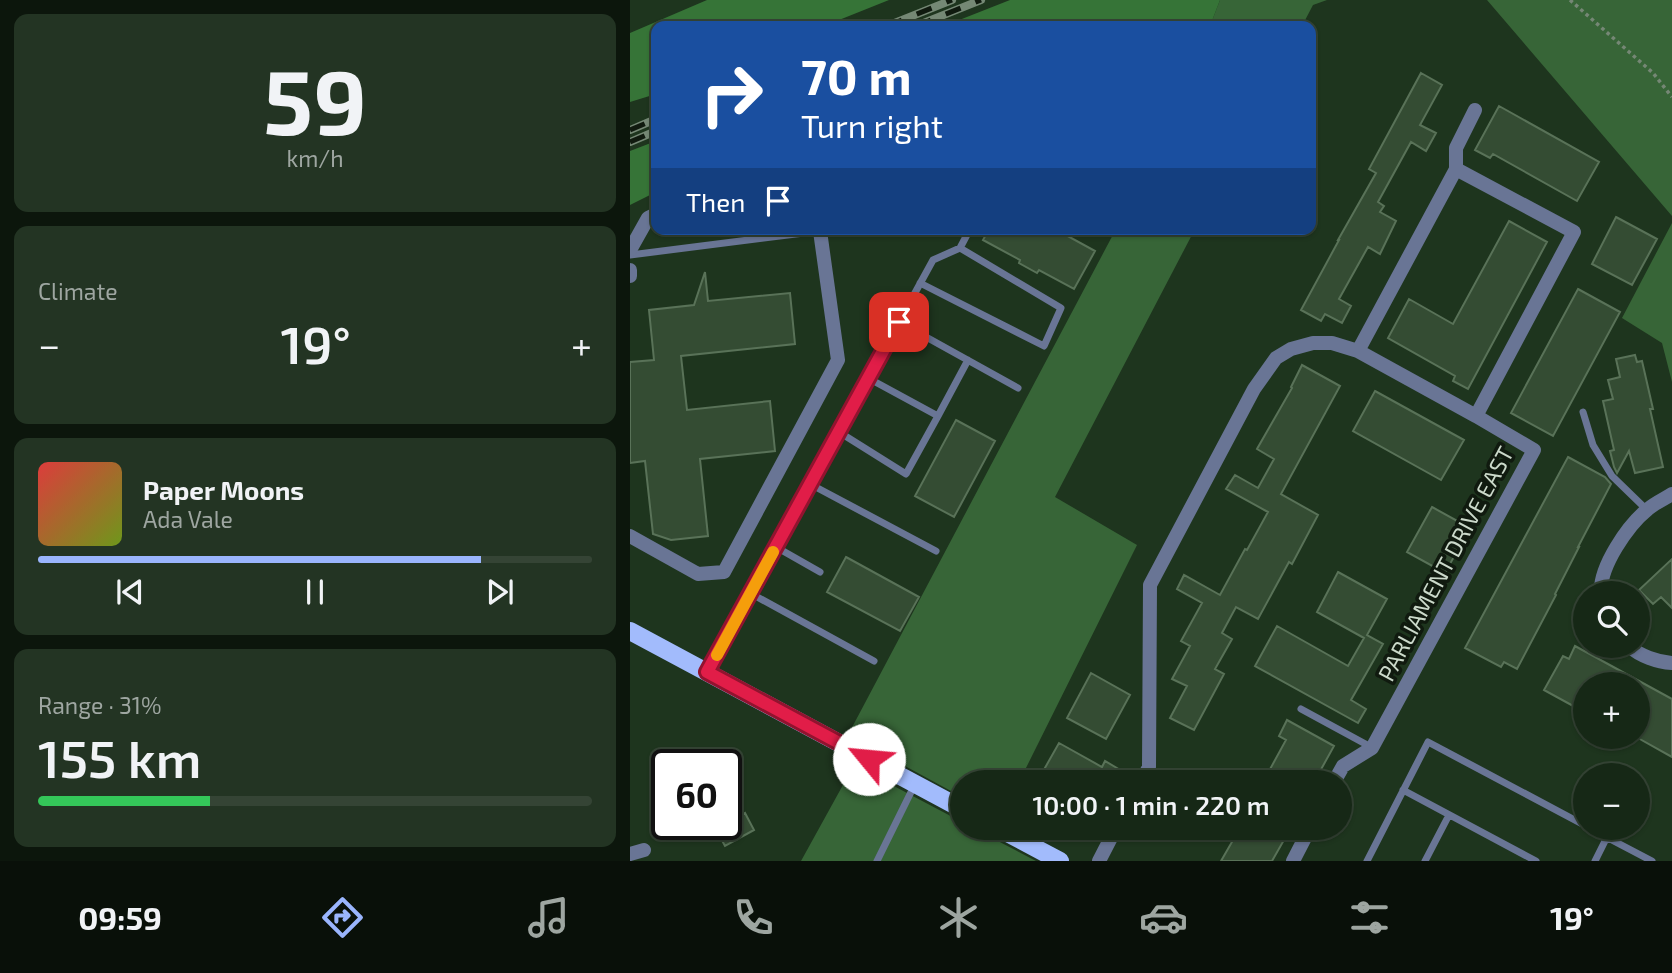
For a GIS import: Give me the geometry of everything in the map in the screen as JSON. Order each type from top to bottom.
[{"type":"main road","points":[[630,631],[950,802]]},
{"type":"main road","points":[[1021,840],[1060,861]]},
{"type":"street","points":[[1358,351],[1456,169],[1456,148],[1475,110]]},
{"type":"street","name":"PARLIAMENT DRIVE EAST","points":[[1373,748],[1534,450],[1476,416],[1574,232],[1456,169]]},
{"type":"street","points":[[630,252],[651,216]]},
{"type":"street","points":[[630,536],[698,574],[724,572],[838,360],[819,235]]},
{"type":"street","points":[[630,270],[630,276]]},
{"type":"street","points":[[1147,770],[1150,585],[1254,389],[1276,358],[1291,349],[1313,343],[1332,343],[1358,351],[1476,416]]},
{"type":"street","points":[[1602,581],[1613,553],[1626,534],[1647,510],[1672,494]]},
{"type":"street","points":[[1650,658],[1672,663]]},
{"type":"street","points":[[1341,770],[1373,748]]},
{"type":"street","points":[[1099,861],[1110,840]]},
{"type":"street","points":[[1293,861],[1304,840]]},
{"type":"lane","points":[[630,252],[775,235]]},
{"type":"lane","points":[[707,672],[933,260],[960,248],[967,235]]},
{"type":"lane","points":[[920,283],[1044,346],[1062,307],[960,248]]},
{"type":"lane","points":[[899,322],[1018,388]]},
{"type":"lane","points":[[839,432],[906,474],[968,360]]},
{"type":"lane","points":[[869,378],[938,416]]},
{"type":"lane","points":[[1583,412],[1593,445],[1612,476],[1647,510]]},
{"type":"lane","points":[[810,484],[936,551]]},
{"type":"lane","points":[[776,547],[820,572]]},
{"type":"lane","points":[[750,593],[874,661]]},
{"type":"lane","points":[[1301,709],[1373,748]]},
{"type":"lane","points":[[1367,861],[1428,742],[1573,820]]},
{"type":"lane","points":[[877,861],[915,783]]},
{"type":"lane","points":[[1403,790],[1536,861]]},
{"type":"lane","points":[[1425,861],[1449,815]]},
{"type":"lane","points":[[1595,861],[1606,840]]},
{"type":"lane","points":[[1613,840],[1652,861]]},
{"type":"path","points":[[1570,0],[1653,73],[1672,97]]},
{"type":"green space","points":[[707,0],[889,0],[836,21],[658,21]]},
{"type":"green space","points":[[1010,0],[1220,0],[1212,21],[957,21]]},
{"type":"green space","points":[[1220,0],[1327,0],[1313,5],[1305,21],[1212,21]]},
{"type":"green space","points":[[1487,0],[1672,0],[1672,216]]},
{"type":"green space","points":[[651,24],[651,96],[630,102],[630,33]]},
{"type":"green space","points":[[651,143],[651,194],[630,205],[630,151]]},
{"type":"green space","points":[[1672,223],[1672,382],[1662,343],[1622,318]]},
{"type":"green space","points":[[1113,235],[1192,235],[1055,497],[1137,545],[1025,770],[950,770],[950,790],[848,735]]},
{"type":"green space","points":[[854,765],[950,816],[950,840],[996,840],[1036,861],[801,861]]},
{"type":"building","points":[[1421,73],[1442,85],[1420,125],[1436,133],[1426,151],[1411,142],[1378,202],[1384,206],[1380,212],[1396,221],[1380,254],[1368,247],[1339,299],[1351,306],[1342,323],[1325,314],[1321,321],[1301,310],[1376,173],[1369,169]]},
{"type":"building","points":[[1499,106],[1599,162],[1577,201],[1493,154],[1490,158],[1475,150]]},
{"type":"building","points":[[1616,217],[1657,239],[1632,285],[1592,264]]},
{"type":"building","points":[[1509,221],[1547,242],[1468,389],[1453,381],[1455,376],[1388,338],[1409,299],[1453,324]]},
{"type":"building","points":[[986,235],[1066,235],[1095,251],[1074,289],[1039,270],[1037,273],[1019,263],[1020,260],[983,240]]},
{"type":"building","points":[[705,272],[708,301],[790,293],[795,344],[681,356],[687,410],[770,401],[775,451],[700,459],[708,536],[671,540],[653,534],[645,461],[630,463],[630,362],[654,360],[649,310],[694,305]]},
{"type":"building","points":[[1578,289],[1620,312],[1553,436],[1511,413]]},
{"type":"building","points":[[1635,355],[1637,362],[1642,361],[1663,467],[1635,473],[1629,451],[1617,473],[1610,451],[1614,450],[1603,401],[1613,399],[1608,380],[1620,377],[1616,359]]},
{"type":"building","points":[[1302,365],[1340,386],[1281,494],[1318,515],[1258,619],[1236,607],[1222,633],[1232,639],[1215,669],[1224,674],[1194,730],[1170,718],[1187,686],[1172,679],[1190,646],[1181,641],[1202,603],[1177,589],[1184,575],[1220,595],[1245,549],[1247,550],[1268,512],[1226,489],[1235,475],[1258,488],[1274,459],[1257,449]]},
{"type":"building","points":[[1375,391],[1464,440],[1441,480],[1353,431]]},
{"type":"building","points":[[956,420],[995,441],[954,517],[915,496]]},
{"type":"building","points":[[1568,457],[1605,477],[1611,484],[1517,669],[1504,662],[1501,667],[1465,648]]},
{"type":"building","points":[[1432,507],[1470,528],[1445,573],[1407,552]]},
{"type":"building","points":[[846,557],[919,597],[900,631],[827,592]]},
{"type":"building","points":[[1672,559],[1672,608],[1661,597],[1653,604],[1650,601],[1649,581]]},
{"type":"building","points":[[1338,572],[1387,599],[1367,635],[1383,644],[1351,700],[1366,709],[1358,723],[1255,666],[1277,626],[1348,666],[1364,638],[1317,612]]},
{"type":"building","points":[[1573,650],[1573,658],[1597,658],[1623,672],[1573,672],[1573,706],[1544,690],[1563,656],[1569,659]]},
{"type":"building","points":[[1091,673],[1130,695],[1106,739],[1067,718]]},
{"type":"building","points":[[1650,687],[1672,699],[1672,757],[1650,745]]},
{"type":"building","points":[[1287,720],[1334,746],[1321,770],[1270,770],[1286,740],[1279,736]]},
{"type":"building","points":[[1059,743],[1102,767],[1105,761],[1120,770],[1044,770]]},
{"type":"building","points":[[745,813],[754,830],[742,837],[742,815]]},
{"type":"building","points":[[722,840],[736,840],[725,846]]},
{"type":"building","points":[[1233,840],[1284,840],[1272,861],[1221,861]]},
{"type":"railway","points":[[900,21],[952,0]]},
{"type":"railway","points":[[928,21],[981,0]]},
{"type":"railway","points":[[630,130],[651,121]]},
{"type":"railway","points":[[630,142],[651,133]]},
{"type":"slow traffic","points":[[717,655],[773,552]]},
{"type":"route","points":[[869,759],[707,672],[899,322]]}]
